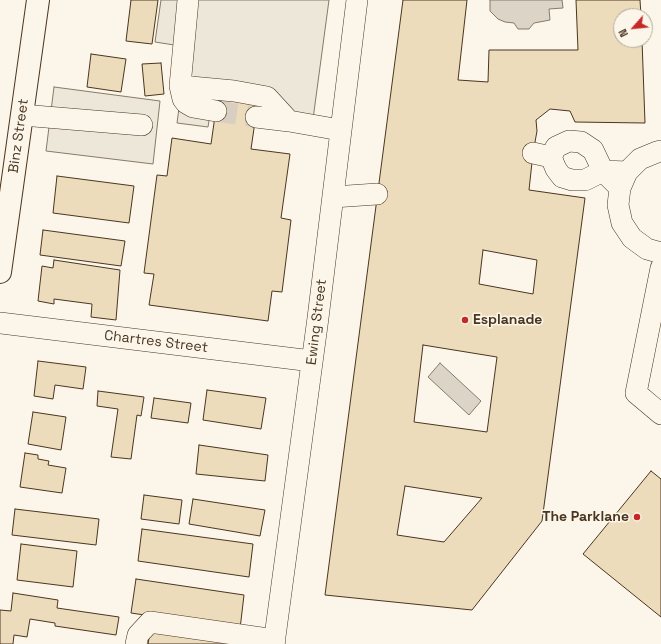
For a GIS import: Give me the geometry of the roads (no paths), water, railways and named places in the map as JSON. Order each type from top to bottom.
[{"type":"main road","name":"Binz Street","points":[[0,272],[38,0]]},
{"type":"street","points":[[188,0],[180,86],[183,99],[186,103],[193,107],[216,111]]},
{"type":"street","name":"Ewing Street","points":[[275,642],[333,198],[340,130],[357,0]]},
{"type":"street","points":[[180,86],[234,91],[267,97],[289,121]]},
{"type":"street","points":[[22,115],[142,124]]},
{"type":"street","points":[[256,117],[340,130]]},
{"type":"street","points":[[603,171],[585,180],[562,178],[556,169],[542,155],[568,141],[581,142],[593,150],[603,171],[624,180]]},
{"type":"street","points":[[661,151],[640,159],[624,180],[618,205],[622,223],[632,238],[647,249],[661,253]]},
{"type":"street","points":[[333,198],[377,194]]},
{"type":"street","points":[[661,268],[657,308],[636,393],[661,414]]},
{"type":"street","name":"Chartres Street","points":[[0,323],[312,361]]},
{"type":"street","points":[[136,644],[138,635],[150,622],[275,642]]},
{"type":"tunnel","points":[[216,111],[256,117]]},
{"type":"place","name":"Esplanade","points":[[465,320]]},
{"type":"place","name":"The Parklane","points":[[637,517]]}]
